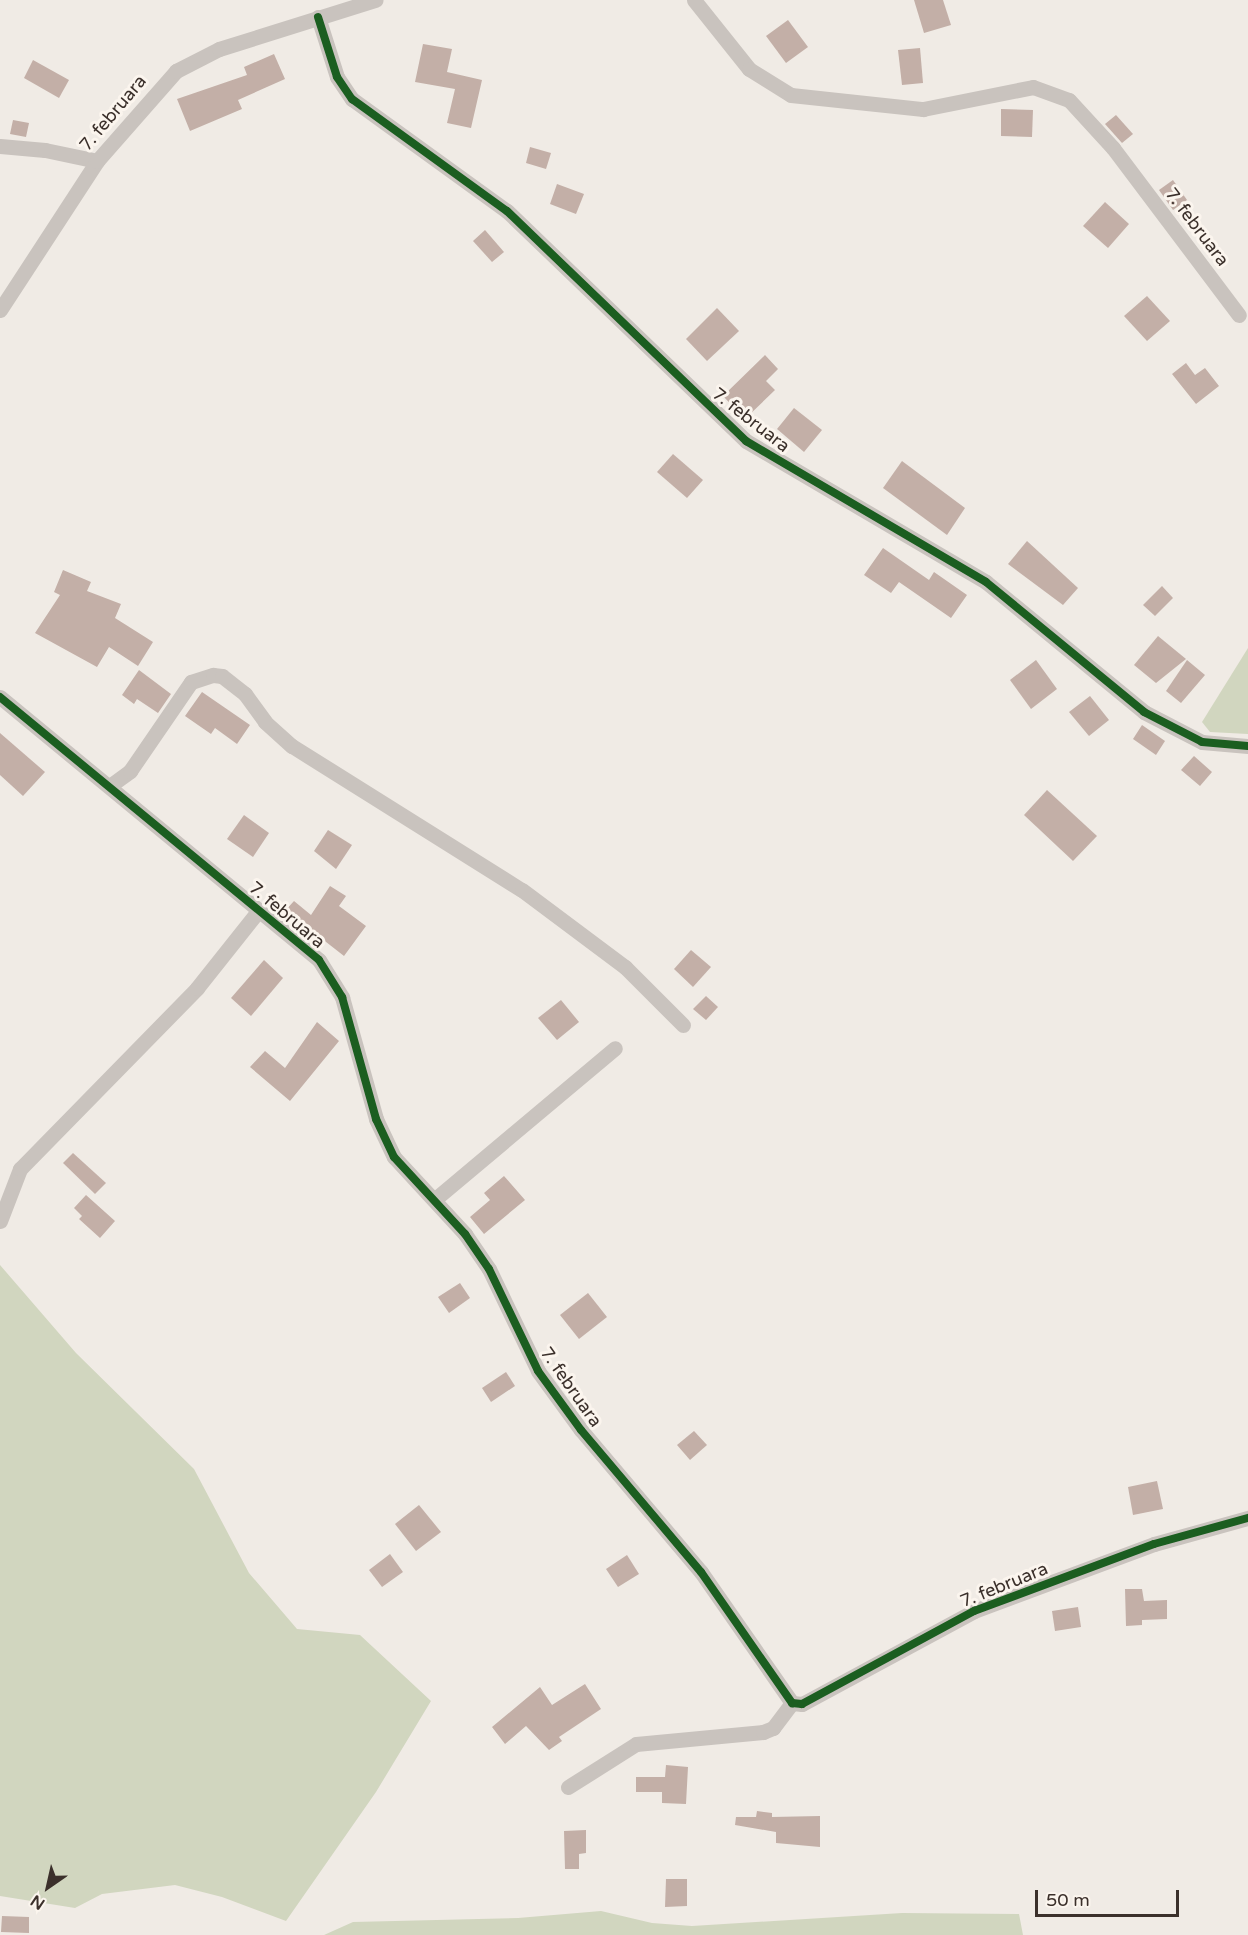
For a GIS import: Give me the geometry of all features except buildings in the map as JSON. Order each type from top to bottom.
[{"type":"street","name":"7. februara","points":[[0,310],[97,161],[176,71],[219,49],[375,0]]},
{"type":"street","name":"7. februara","points":[[694,0],[749,69],[791,95],[923,109],[1033,87],[1069,100],[1113,148],[1239,315]]},
{"type":"street","name":"7. februara","points":[[318,17],[337,77],[352,99],[507,211],[746,441],[986,582],[1144,712],[1202,742],[1248,746]]},
{"type":"street","points":[[0,146],[45,150],[97,161]]},
{"type":"street","points":[[111,785],[130,771],[192,682],[213,675],[222,676],[244,694],[265,722],[292,746],[522,891],[625,967],[683,1026]]},
{"type":"street","name":"7. februara","points":[[0,697],[111,785],[319,960],[342,997],[383,1137],[394,1157],[434,1200],[489,1269],[538,1371],[581,1430],[701,1572],[792,1703],[802,1704],[974,1611],[1154,1544],[1248,1518]]},
{"type":"street","name":"7. februara","points":[[0,1221],[20,1169],[197,988],[259,910]]},
{"type":"street","points":[[434,1200],[615,1048]]},
{"type":"street","points":[[568,1787],[636,1744],[763,1732],[773,1728],[792,1703]]},
{"type":"green space","points":[[1248,648],[1248,734],[1210,732],[1202,722]]},
{"type":"green space","points":[[0,1265],[76,1353],[194,1469],[249,1573],[297,1629],[360,1635],[431,1701],[376,1792],[286,1921],[222,1897],[175,1885],[102,1894],[75,1908],[0,1896]]},
{"type":"green space","points":[[601,1911],[652,1923],[692,1926],[902,1913],[1019,1914],[1023,1935],[324,1935],[353,1922],[518,1918]]},
{"type":"cycle path","points":[[318,17],[337,77],[352,99],[507,211],[746,441],[986,582],[1144,712],[1202,742],[1248,746]]},
{"type":"cycle path","points":[[0,697],[319,960],[342,997],[376,1119],[394,1157],[465,1234],[489,1269],[538,1371],[581,1430],[701,1572],[792,1703],[802,1704],[974,1611],[1154,1544],[1248,1518]]}]
